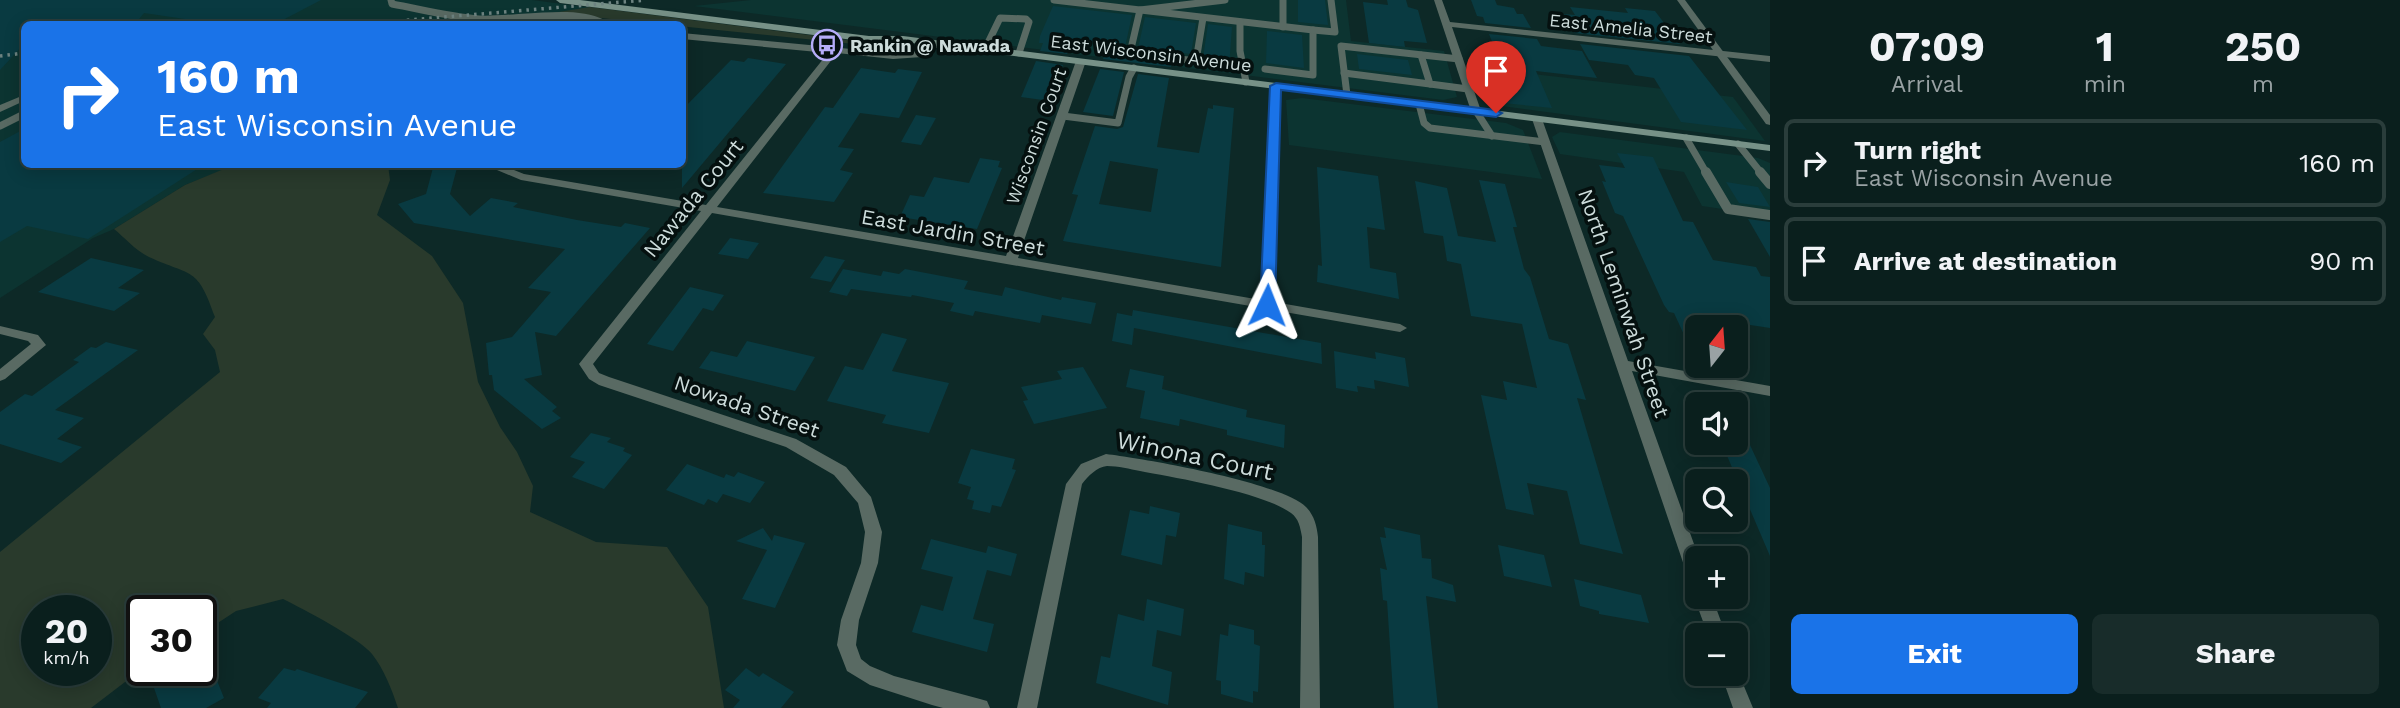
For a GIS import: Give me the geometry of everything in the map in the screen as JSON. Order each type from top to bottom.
[{"type":"main road","name":"East Wisconsin Avenue","points":[[560,0],[869,39],[938,43],[1770,148]]},
{"type":"main road","name":"East Wisconsin Avenue","points":[[618,0],[875,32],[903,39]]},
{"type":"street","points":[[1438,0],[1476,111]]},
{"type":"street","points":[[1681,0],[1770,122]]},
{"type":"street","name":"East Amelia Street","points":[[1447,23],[1770,59]]},
{"type":"street","points":[[686,36],[906,56],[922,54],[938,43]]},
{"type":"street","name":"Nawada Court","points":[[589,371],[586,364],[590,356],[834,51]]},
{"type":"street","name":"Wisconsin Court","points":[[1010,262],[1081,61]]},
{"type":"street","points":[[1267,305],[1276,86]]},
{"type":"street","points":[[0,109],[21,99]]},
{"type":"street","name":"North Leminwah Street","points":[[1537,119],[1686,546]]},
{"type":"street","name":"East Jardin Street","points":[[506,168],[521,177],[1400,328]]},
{"type":"street","points":[[0,330],[33,338],[39,345],[0,376]]},
{"type":"street","points":[[1621,364],[1770,391]]},
{"type":"street","name":"Nowada Street","points":[[589,371],[604,381],[791,443],[820,456],[839,469],[857,489],[869,510],[874,534],[867,577],[848,629],[845,645],[848,658],[865,674],[886,682],[980,708]]},
{"type":"street","name":"Winona Court","points":[[1027,708],[1074,484],[1080,472],[1092,464],[1106,460],[1263,494],[1296,507],[1307,521],[1310,537],[1310,708]]},
{"type":"street","points":[[1735,686],[1743,708]]},
{"type":"lane","points":[[391,0],[392,4],[479,19],[567,16],[600,21]]},
{"type":"lane","points":[[1054,0],[1335,32],[1331,0]]},
{"type":"lane","points":[[1140,10],[1226,0]]},
{"type":"lane","points":[[1283,0],[1283,27]]},
{"type":"lane","points":[[1140,10],[1130,53],[1196,61],[1203,18]]},
{"type":"lane","points":[[985,49],[1000,18],[1026,19],[1028,22],[1019,54]]},
{"type":"lane","points":[[1240,22],[1240,51],[1246,82]]},
{"type":"lane","points":[[1265,69],[1313,75],[1313,30]]},
{"type":"lane","points":[[1347,95],[1341,46],[1458,59]]},
{"type":"lane","points":[[1421,55],[1430,84]]},
{"type":"lane","points":[[1063,116],[1118,123],[1129,76],[1134,68]]},
{"type":"lane","points":[[1344,74],[1468,89]]},
{"type":"lane","points":[[1419,104],[1425,126],[1545,142]]},
{"type":"lane","points":[[1476,111],[1486,122],[1492,136]]},
{"type":"lane","points":[[0,126],[21,116]]},
{"type":"lane","points":[[1686,138],[1728,209],[1770,215]]},
{"type":"lane","points":[[1738,144],[1770,184]]},
{"type":"shaded area","points":[[0,0],[532,0],[609,10],[582,21],[21,21],[21,168],[228,168],[185,185],[114,229],[93,238],[0,298]]},
{"type":"shaded area","points":[[751,0],[1346,0],[1351,41],[1444,51],[1457,97],[1443,100],[694,6]]},
{"type":"shaded area","points":[[590,7],[887,45],[893,48],[686,27],[686,21],[630,21],[552,13]]},
{"type":"shaded area","points":[[1473,67],[1733,97],[1765,141],[1486,104]]},
{"type":"shaded area","points":[[1302,98],[1506,123],[1523,130],[1542,179],[1289,145],[1286,100]]},
{"type":"shaded area","points":[[1560,132],[1758,158],[1770,163],[1770,216],[1702,206],[1684,172],[1560,154],[1552,137]]},
{"type":"shaded area","points":[[226,168],[388,168],[390,180],[377,215],[432,256],[463,303],[478,382],[533,486],[530,512],[596,542],[667,547],[708,607],[724,708],[398,708],[384,673],[365,647],[330,624],[283,599],[236,611],[217,623],[217,595],[126,595],[126,681],[91,708],[0,708],[0,552],[220,372],[215,350],[203,334],[215,317],[198,281],[192,275],[135,248],[114,229],[185,185]]},
{"type":"building","points":[[0,0],[321,0],[281,21],[199,21],[144,13],[137,21],[21,21],[21,47],[0,70]]},
{"type":"building","points":[[1298,0],[1325,0],[1328,25],[1298,22]]},
{"type":"building","points":[[1387,0],[1406,0],[1408,7],[1418,10],[1427,43],[1404,41],[1405,47],[1369,43],[1363,2],[1388,5]]},
{"type":"building","points":[[1471,0],[1495,0],[1497,5],[1514,8],[1517,14],[1523,14],[1531,28],[1485,23],[1483,17],[1477,16]]},
{"type":"building","points":[[1053,6],[1132,15],[1124,52],[1126,57],[1171,64],[1171,67],[1103,59],[1107,44],[1073,39],[1067,54],[1040,51],[1043,43],[1039,43],[1040,36]]},
{"type":"building","points":[[1570,7],[1628,13],[1625,8],[1655,11],[1680,44],[1574,33],[1564,14],[1575,15]]},
{"type":"building","points":[[1145,17],[1196,23],[1191,54],[1138,48]]},
{"type":"building","points":[[1208,24],[1232,27],[1229,67],[1205,64],[1206,59],[1203,58]]},
{"type":"building","points":[[1267,31],[1302,35],[1304,68],[1266,63]]},
{"type":"building","points":[[1489,34],[1537,39],[1541,46],[1582,51],[1597,78],[1536,71],[1552,108],[1503,103],[1495,80],[1508,82]]},
{"type":"building","points":[[1580,44],[1689,56],[1747,130],[1681,122],[1654,78],[1635,75],[1628,65],[1589,60]]},
{"type":"building","points":[[1357,54],[1408,60],[1412,75],[1359,69]]},
{"type":"building","points":[[748,58],[786,64],[682,188],[682,168],[686,168],[686,106],[731,60],[744,62]]},
{"type":"building","points":[[1036,61],[1063,65],[1050,101],[1021,97]]},
{"type":"building","points":[[861,68],[895,73],[898,69],[922,72],[899,118],[860,113],[838,147],[854,149],[840,170],[853,173],[834,202],[763,193],[825,107],[833,108]]},
{"type":"building","points":[[1100,69],[1124,72],[1113,116],[1083,112]]},
{"type":"building","points":[[1138,74],[1169,78],[1157,147],[1199,153],[1208,108],[1213,109],[1213,105],[1234,108],[1221,267],[1063,241],[1078,195],[1072,194],[1095,126],[1117,129],[1123,127]],"holes":[[[1110,161],[1158,169],[1151,212],[1099,204]]]},
{"type":"building","points":[[916,115],[936,118],[921,145],[901,142]]},
{"type":"building","points":[[21,131],[21,168],[199,168],[88,239],[27,226],[0,242],[0,142]]},
{"type":"building","points":[[1617,153],[1653,157],[1683,221],[1693,222],[1713,260],[1756,267],[1761,276],[1770,277],[1770,328],[1748,325],[1748,315],[1685,315],[1685,337],[1674,313],[1669,312],[1664,305],[1623,216],[1615,213],[1602,181],[1606,182],[1599,165],[1625,168]]},
{"type":"building","points":[[980,158],[1000,161],[998,167],[1002,168],[977,229],[900,217],[910,195],[924,197],[934,177],[969,183]]},
{"type":"building","points":[[1317,167],[1378,176],[1385,230],[1367,227],[1370,268],[1396,273],[1399,299],[1317,282],[1318,265],[1322,266]]},
{"type":"building","points":[[433,168],[457,168],[450,194],[470,216],[491,198],[518,203],[513,207],[577,220],[621,227],[625,223],[650,228],[556,336],[535,332],[542,375],[524,379],[557,407],[552,411],[561,418],[542,429],[494,390],[492,375],[489,375],[486,343],[512,337],[551,292],[528,288],[565,249],[414,223],[398,204],[426,194]]},
{"type":"building","points":[[1479,180],[1505,184],[1517,227],[1513,227],[1524,269],[1530,277],[1549,339],[1568,344],[1586,400],[1577,398],[1623,554],[1580,544],[1567,491],[1527,483],[1534,515],[1506,509],[1481,395],[1507,400],[1503,381],[1537,388],[1522,324],[1471,316],[1461,264],[1447,261],[1443,236],[1424,233],[1415,181],[1447,188],[1458,236],[1496,242]]},
{"type":"building","points":[[1726,182],[1758,187],[1770,207],[1739,203]]},
{"type":"building","points":[[1748,219],[1770,222],[1770,257]]},
{"type":"building","points":[[730,238],[759,243],[748,259],[718,254]]},
{"type":"building","points":[[825,256],[845,260],[831,282],[810,278]]},
{"type":"building","points":[[91,258],[144,270],[118,288],[140,293],[114,311],[38,292]]},
{"type":"building","points":[[843,269],[881,276],[883,271],[899,274],[905,269],[968,281],[964,289],[1002,296],[1005,287],[1061,300],[1062,297],[1096,303],[1091,324],[1042,315],[1040,323],[975,311],[973,316],[950,311],[954,303],[912,295],[851,289],[847,296],[829,292]]},
{"type":"building","points":[[690,287],[724,295],[713,311],[703,308],[673,351],[647,344]]},
{"type":"building","points":[[1133,310],[1321,343],[1322,364],[1134,328],[1132,345],[1112,341],[1117,313],[1132,316]]},
{"type":"building","points":[[882,333],[907,339],[892,371],[949,383],[929,433],[882,423],[886,415],[827,401],[845,366],[863,370]]},
{"type":"building","points":[[747,341],[815,357],[795,391],[699,368],[711,351],[737,357]]},
{"type":"building","points":[[106,342],[138,350],[55,410],[84,418],[57,439],[82,447],[61,463],[0,444],[0,412],[25,394],[32,396],[79,362],[73,360],[91,347],[96,348]]},
{"type":"building","points":[[1334,351],[1376,359],[1375,352],[1405,358],[1409,387],[1374,380],[1375,389],[1357,386],[1358,392],[1336,388]]},
{"type":"building","points":[[1083,367],[1107,408],[1034,424],[1023,401],[1028,400],[1021,387],[1062,379],[1057,371]]},
{"type":"building","points":[[1130,369],[1164,376],[1162,389],[1247,410],[1246,417],[1285,425],[1284,448],[1227,435],[1227,430],[1180,419],[1179,426],[1140,418],[1145,391],[1126,387]]},
{"type":"building","points":[[591,433],[611,438],[607,442],[625,448],[623,451],[632,455],[604,489],[572,477],[585,462],[570,457]]},
{"type":"building","points":[[1748,441],[1770,488],[1770,556],[1748,505],[1748,469],[1733,469],[1727,455],[1748,455]]},
{"type":"building","points":[[971,449],[1015,459],[1012,469],[1016,470],[1001,507],[992,505],[990,513],[972,509],[974,501],[967,499],[971,487],[958,483]]},
{"type":"building","points":[[687,464],[724,478],[726,474],[734,477],[738,472],[765,482],[750,503],[723,494],[717,503],[708,499],[704,505],[666,490]]},
{"type":"building","points":[[1150,506],[1180,513],[1176,537],[1166,535],[1162,565],[1121,555],[1130,510],[1149,514]]},
{"type":"building","points":[[1228,524],[1262,532],[1262,545],[1265,545],[1264,577],[1245,572],[1244,585],[1224,579]]},
{"type":"building","points":[[1384,527],[1420,535],[1422,558],[1431,559],[1432,578],[1453,585],[1456,602],[1426,596],[1438,708],[1394,708],[1387,601],[1383,600],[1380,568],[1387,570],[1380,537],[1386,538]]},
{"type":"building","points":[[763,528],[772,541],[774,535],[805,543],[775,608],[742,599],[767,550],[736,541]]},
{"type":"building","points":[[931,539],[986,553],[988,546],[1017,554],[1011,576],[987,570],[973,619],[994,624],[987,652],[912,632],[921,605],[943,611],[953,577],[921,569]]},
{"type":"building","points":[[1498,545],[1544,555],[1552,587],[1504,576]]},
{"type":"building","points":[[1574,579],[1641,595],[1649,623],[1599,614],[1599,611],[1580,606]]},
{"type":"building","points":[[1147,599],[1184,609],[1181,636],[1157,630],[1152,666],[1172,672],[1168,705],[1096,683],[1101,656],[1110,658],[1118,614],[1144,621]]},
{"type":"building","points":[[1229,624],[1254,630],[1254,644],[1260,646],[1258,692],[1253,691],[1253,703],[1221,694],[1221,681],[1216,680],[1220,634],[1228,636]]},
{"type":"building","points":[[284,668],[295,671],[297,669],[368,692],[355,708],[267,708],[271,703],[258,698]]},
{"type":"building","points":[[746,668],[759,677],[763,673],[794,692],[781,708],[733,708],[740,700],[725,690]]},
{"type":"building","points":[[217,680],[224,698],[206,708],[161,708],[154,688],[217,686]]},
{"type":"railway","points":[[398,21],[646,0]]},
{"type":"railway","points":[[0,56],[21,53]]},
{"type":"place","name":"Rankin @ Nawada","points":[[827,45]]},
{"type":"route","points":[[1267,305],[1276,86],[1496,113]]}]
